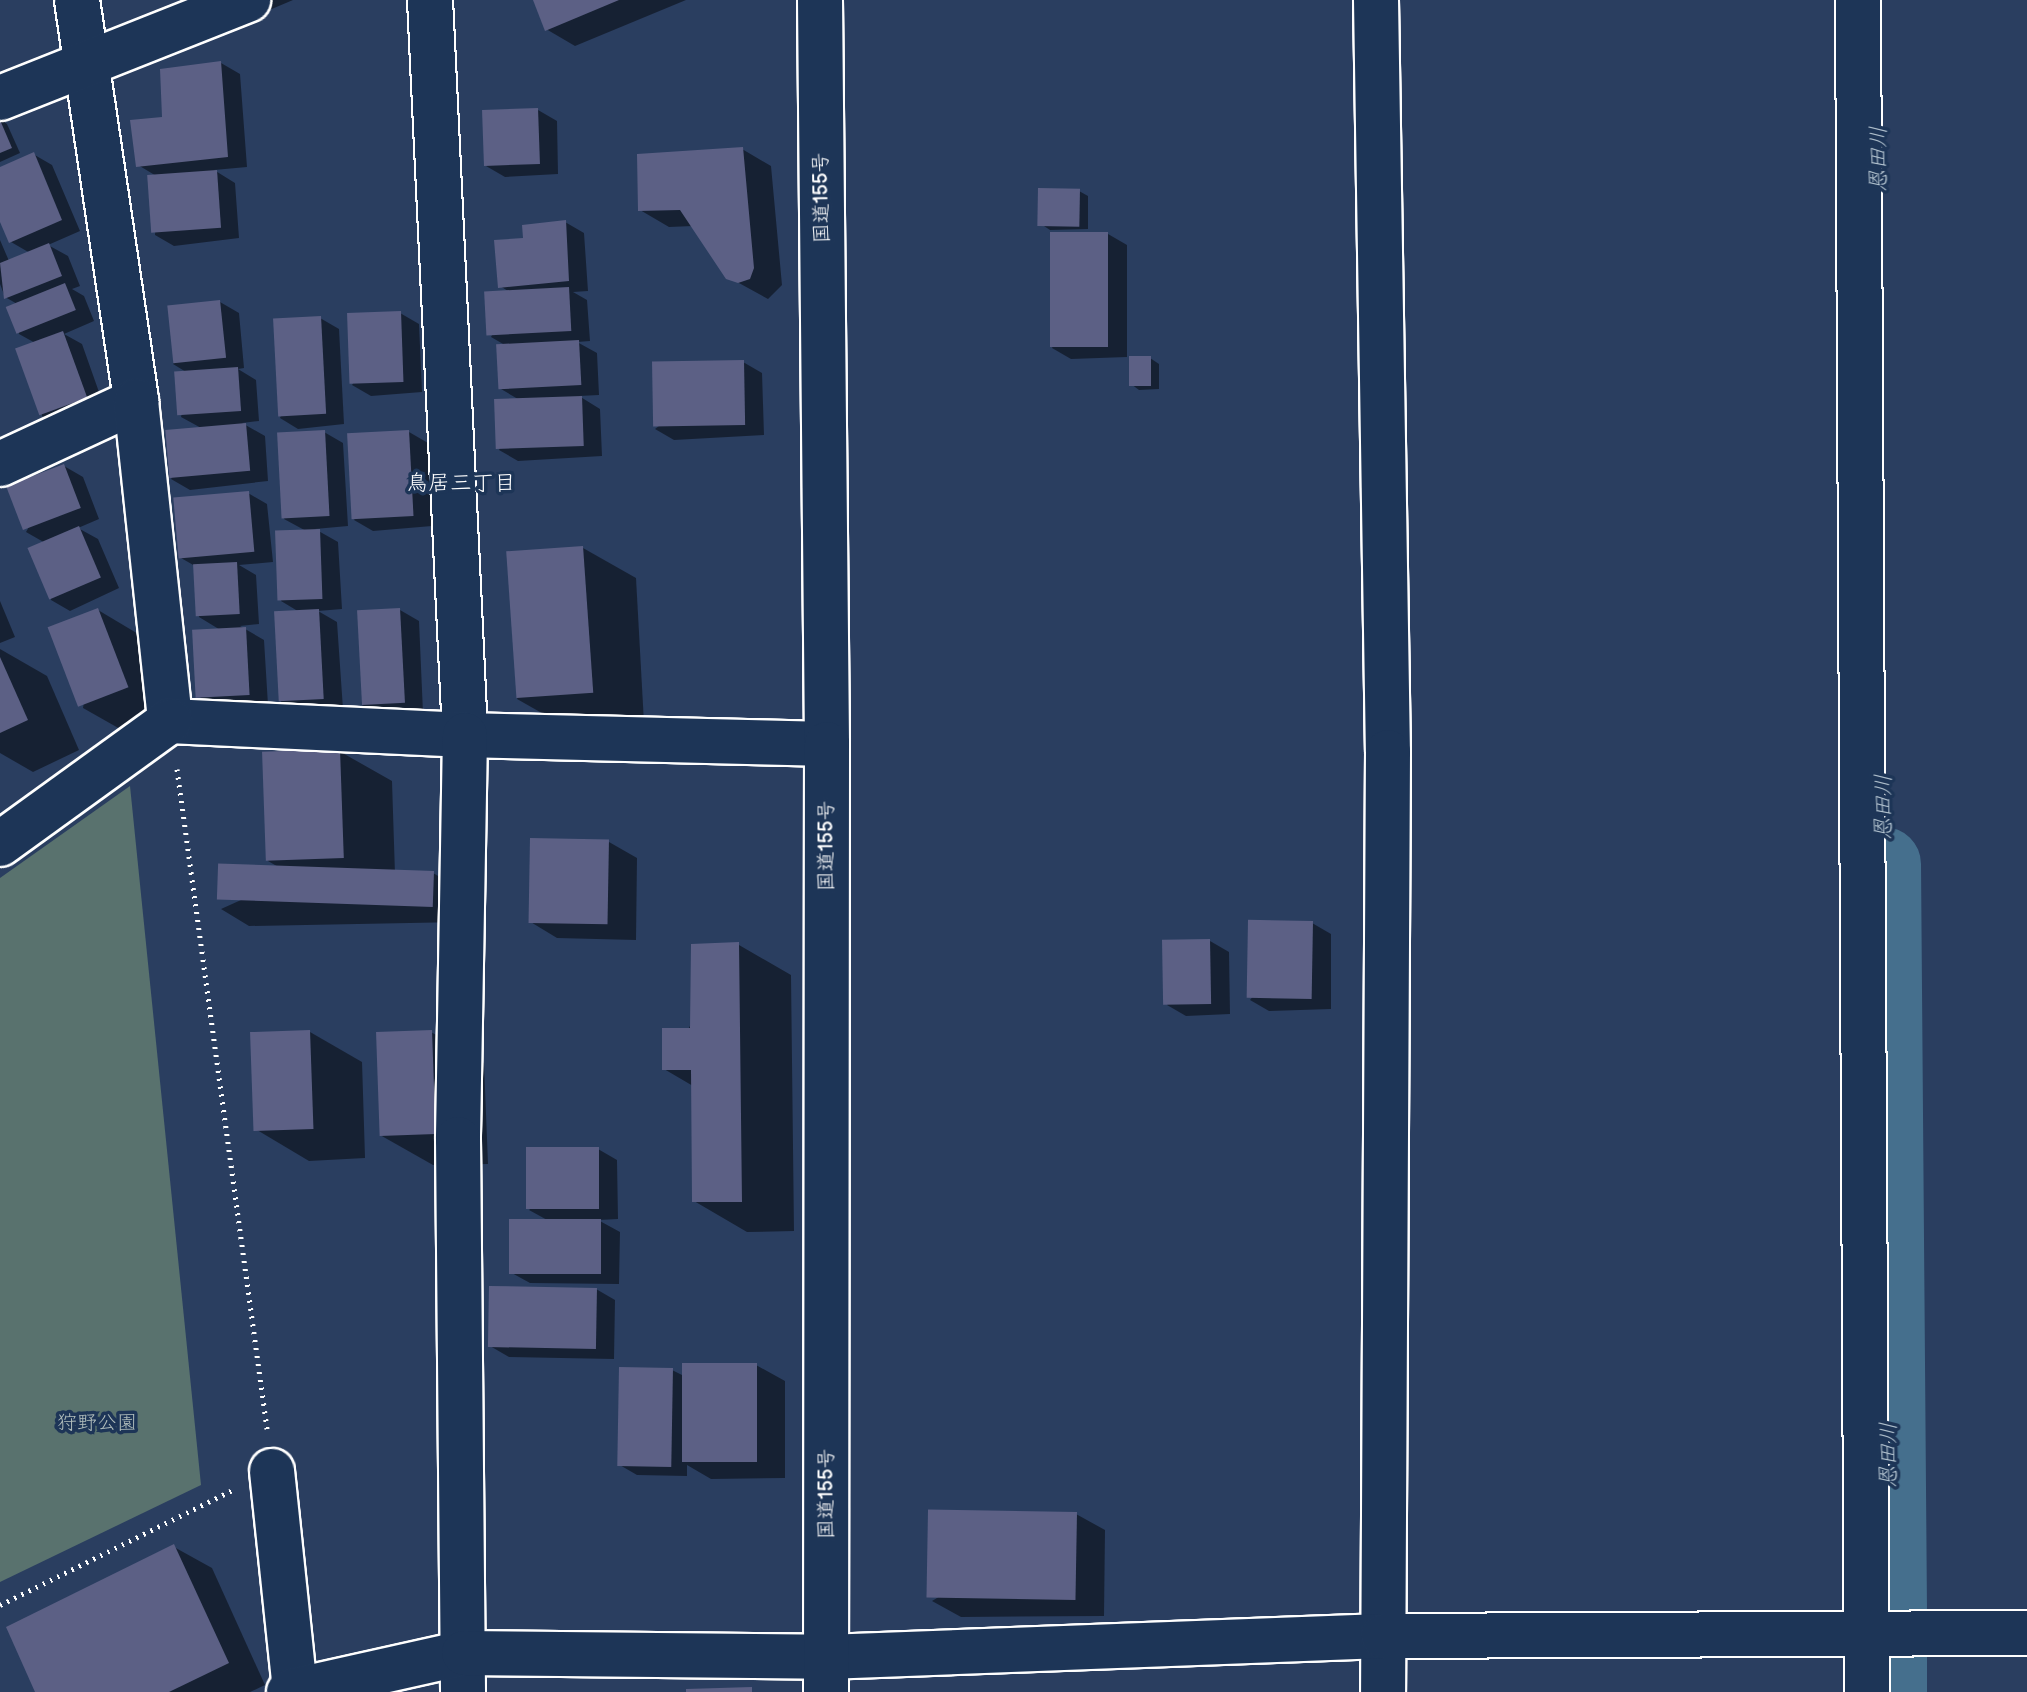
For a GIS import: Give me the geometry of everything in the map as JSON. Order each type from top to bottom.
[{"type":"main road","points":[[77,0],[136,401],[170,721]]},
{"type":"main road","points":[[0,98],[248,0]]},
{"type":"main road","points":[[430,0],[465,735],[458,1139],[463,1672]]},
{"type":"main road","name":"国道155号","points":[[820,0],[827,744],[826,1675]]},
{"type":"main road","points":[[1376,0],[1388,752],[1383,1692]]},
{"type":"main road","points":[[1858,0],[1867,1692]]},
{"type":"main road","points":[[0,464],[136,401]]},
{"type":"main road","points":[[0,844],[170,721],[465,735],[827,744]]},
{"type":"main road","points":[[272,1471],[292,1691],[463,1672],[826,1675],[1383,1636],[2027,1633]]},
{"type":"path","points":[[0,1605],[272,1471],[170,721]]},
{"type":"green space","name":"狩野公園","points":[[130,786],[201,1485],[0,1582],[0,878]]},
{"type":"building","points":[[533,0],[619,0],[545,31]]},
{"type":"building","points":[[221,61],[228,157],[136,167],[130,120],[162,117],[160,69]]},
{"type":"building","points":[[538,108],[540,164],[484,166],[482,110]]},
{"type":"building","points":[[0,120],[12,148],[0,153]]},
{"type":"building","points":[[743,147],[754,268],[750,279],[738,283],[726,279],[680,210],[638,211],[637,154]]},
{"type":"building","points":[[34,152],[62,220],[9,243],[0,222],[0,167]]},
{"type":"building","points":[[217,170],[221,228],[151,233],[147,175]]},
{"type":"building","points":[[1038,188],[1080,189],[1079,227],[1037,226]]},
{"type":"building","points":[[566,220],[569,281],[498,288],[494,240],[523,238],[522,225]]},
{"type":"building","points":[[1050,232],[1108,232],[1108,347],[1050,347]]},
{"type":"building","points":[[49,243],[62,276],[4,299],[0,263]]},
{"type":"building","points":[[65,283],[76,310],[17,334],[6,307]]},
{"type":"building","points":[[569,287],[571,331],[486,335],[484,291]]},
{"type":"building","points":[[220,300],[226,358],[173,363],[167,306]]},
{"type":"building","points":[[401,311],[403,382],[350,384],[347,313]]},
{"type":"building","points":[[321,316],[326,414],[278,416],[273,319]]},
{"type":"building","points":[[63,331],[87,398],[39,415],[15,348]]},
{"type":"building","points":[[579,340],[581,385],[498,389],[496,344]]},
{"type":"building","points":[[1129,356],[1151,356],[1151,386],[1129,386]]},
{"type":"building","points":[[744,360],[745,425],[653,427],[652,362]]},
{"type":"building","points":[[238,367],[241,411],[177,415],[174,371]]},
{"type":"building","points":[[582,396],[584,446],[496,449],[494,399]]},
{"type":"building","points":[[246,423],[250,471],[169,478],[165,430]]},
{"type":"building","points":[[325,430],[330,516],[282,518],[277,433]]},
{"type":"building","points":[[409,430],[414,516],[352,519],[347,433]]},
{"type":"building","points":[[64,464],[81,508],[23,530],[6,486]]},
{"type":"building","points":[[249,491],[254,552],[179,558],[173,498]]},
{"type":"building","points":[[79,526],[101,578],[49,599],[27,548]]},
{"type":"building","points":[[320,529],[322,599],[277,601],[275,531]]},
{"type":"building","points":[[583,546],[593,693],[516,698],[506,551]]},
{"type":"building","points":[[237,562],[240,614],[196,616],[193,564]]},
{"type":"building","points":[[98,608],[128,687],[78,707],[48,627]]},
{"type":"building","points":[[400,608],[405,703],[362,705],[357,610]]},
{"type":"building","points":[[319,609],[324,699],[279,701],[274,611]]},
{"type":"building","points":[[246,627],[250,695],[196,698],[192,630]]},
{"type":"building","points":[[0,657],[28,720],[0,733]]},
{"type":"building","points":[[340,749],[344,858],[266,861],[262,752]]},
{"type":"building","points":[[530,838],[609,839],[608,924],[529,923]]},
{"type":"building","points":[[218,863],[434,871],[433,907],[217,899]]},
{"type":"building","points":[[1248,920],[1313,921],[1312,999],[1247,998]]},
{"type":"building","points":[[1210,939],[1211,1004],[1163,1005],[1162,940]]},
{"type":"building","points":[[739,942],[742,1202],[692,1202],[691,1070],[662,1070],[662,1028],[690,1028],[691,944]]},
{"type":"building","points":[[310,1030],[313,1129],[253,1131],[250,1032]]},
{"type":"building","points":[[432,1030],[436,1134],[380,1136],[376,1032]]},
{"type":"building","points":[[526,1147],[599,1147],[599,1209],[526,1209]]},
{"type":"building","points":[[509,1219],[601,1219],[601,1274],[509,1274]]},
{"type":"building","points":[[489,1286],[597,1288],[596,1349],[488,1347]]},
{"type":"building","points":[[682,1363],[757,1363],[757,1462],[682,1462]]},
{"type":"building","points":[[619,1367],[673,1368],[671,1467],[617,1466]]},
{"type":"building","points":[[928,1509],[1077,1512],[1075,1600],[926,1597]]},
{"type":"building","points":[[174,1544],[229,1663],[169,1692],[35,1692],[6,1627]]},
{"type":"building","points":[[752,1687],[752,1692],[686,1692],[686,1689]]},
{"type":"waterway","name":"恩田川","points":[[1884,864],[1890,1615]]},
{"type":"waterway","name":"恩田川","points":[[1890,1654],[1890,1692]]},
{"type":"district","name":"鳥居三丁目","points":[[461,484]]}]
